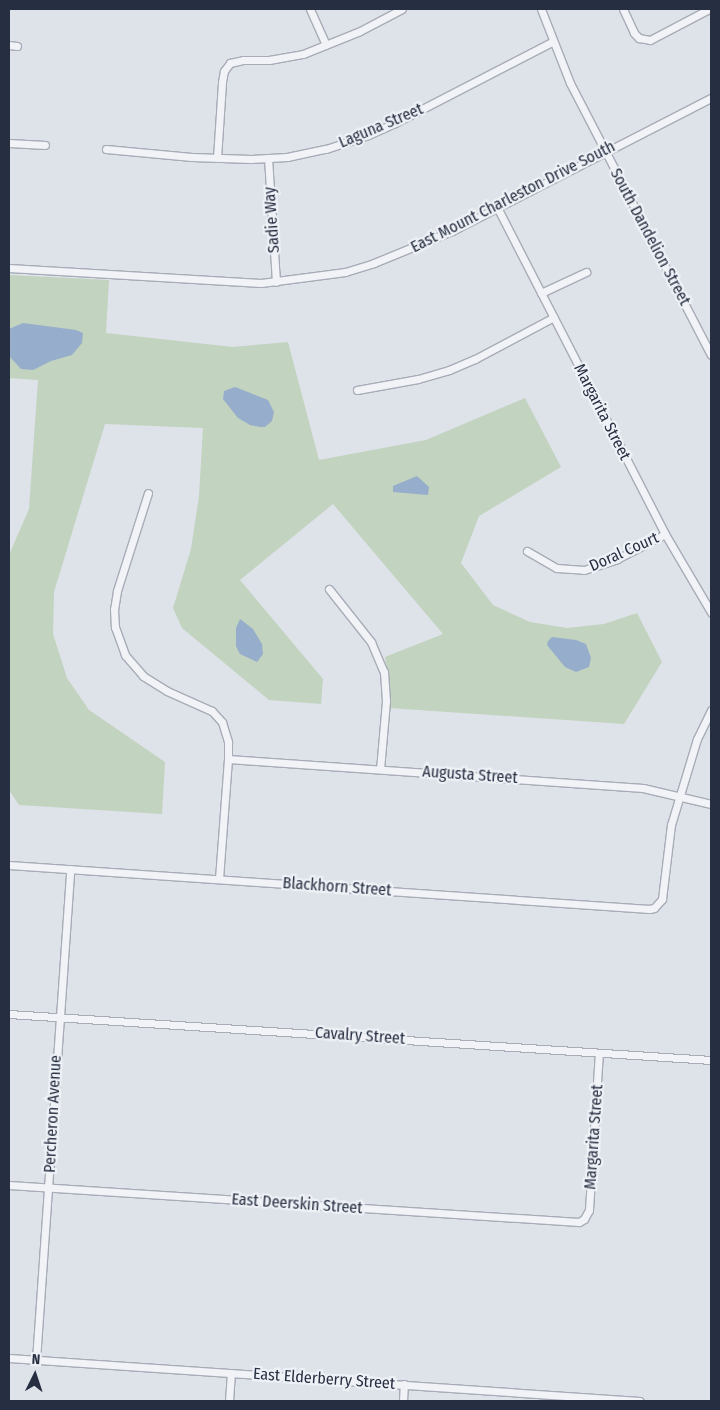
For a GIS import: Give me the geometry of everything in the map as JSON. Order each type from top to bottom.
[{"type":"street","points":[[310,9],[326,45]]},
{"type":"street","points":[[217,158],[222,82],[226,67],[237,60],[288,58],[326,45],[402,9]]},
{"type":"street","name":"South Dandelion Street","points":[[541,9],[552,42],[605,152],[711,355]]},
{"type":"street","points":[[623,9],[634,33],[644,40],[657,38],[708,9]]},
{"type":"street","name":"Laguna Street","points":[[106,149],[217,158],[268,158],[326,149],[368,135],[552,42]]},
{"type":"street","name":"East Mount Charleston Drive South","points":[[9,268],[221,282],[276,282],[329,275],[374,264],[444,235],[498,209],[711,98]]},
{"type":"street","points":[[9,143],[45,145]]},
{"type":"street","name":"Sadie Way","points":[[268,158],[276,282]]},
{"type":"street","name":"Margarita Street","points":[[498,209],[666,534],[711,612]]},
{"type":"street","points":[[541,293],[586,272]]},
{"type":"street","points":[[357,390],[418,379],[449,370],[475,359],[554,317]]},
{"type":"street","points":[[148,493],[117,591],[114,609],[118,639],[125,654],[143,676],[161,688],[197,703],[218,715],[226,732],[228,759],[219,879]]},
{"type":"street","name":"Doral Court","points":[[527,551],[557,568],[584,570],[617,559],[666,534]]},
{"type":"street","points":[[329,589],[372,642],[384,672],[386,701],[380,769]]},
{"type":"street","points":[[679,795],[697,739],[711,710]]},
{"type":"street","name":"Augusta Street","points":[[228,759],[607,784],[643,788],[711,804]]},
{"type":"street","name":"Blackhorn Street","points":[[9,865],[648,909],[654,908],[662,899],[671,825],[679,795]]},
{"type":"street","name":"Percheron Avenue","points":[[36,1360],[70,869]]},
{"type":"street","name":"Cavalry Street","points":[[9,1014],[711,1060]]},
{"type":"street","name":"Margarita Street","points":[[584,1219],[589,1210],[599,1053]]},
{"type":"street","name":"East Deerskin Street","points":[[9,1185],[574,1223],[584,1219]]},
{"type":"street","name":"East Elderberry Street","points":[[9,1358],[404,1384],[573,1399],[640,1401]]},
{"type":"street","points":[[229,1401],[231,1373]]},
{"type":"street","points":[[403,1401],[404,1384]]},
{"type":"green space","points":[[9,275],[109,280],[106,333],[233,347],[288,342],[319,460],[426,440],[525,398],[561,467],[479,516],[461,563],[493,605],[530,622],[567,628],[604,624],[637,613],[662,662],[624,724],[389,708],[389,680],[385,657],[443,634],[333,504],[240,580],[323,679],[321,704],[269,700],[182,628],[173,608],[191,549],[199,496],[203,428],[105,424],[54,592],[53,634],[67,678],[89,710],[165,762],[162,814],[19,805],[9,790],[9,555],[29,509],[38,380],[9,378]]},
{"type":"water","points":[[23,323],[76,330],[83,333],[82,343],[72,355],[51,361],[33,370],[21,369],[9,356],[9,329]]},
{"type":"water","points":[[235,387],[268,400],[274,412],[272,421],[265,427],[260,427],[250,425],[238,418],[223,399],[224,391]]},
{"type":"water","points":[[417,476],[429,487],[428,495],[393,492],[393,486]]},
{"type":"water","points":[[240,619],[253,629],[262,644],[263,654],[257,662],[240,654],[236,646],[236,628]]},
{"type":"water","points":[[552,637],[576,640],[586,644],[591,658],[589,667],[576,672],[565,667],[547,645]]}]
